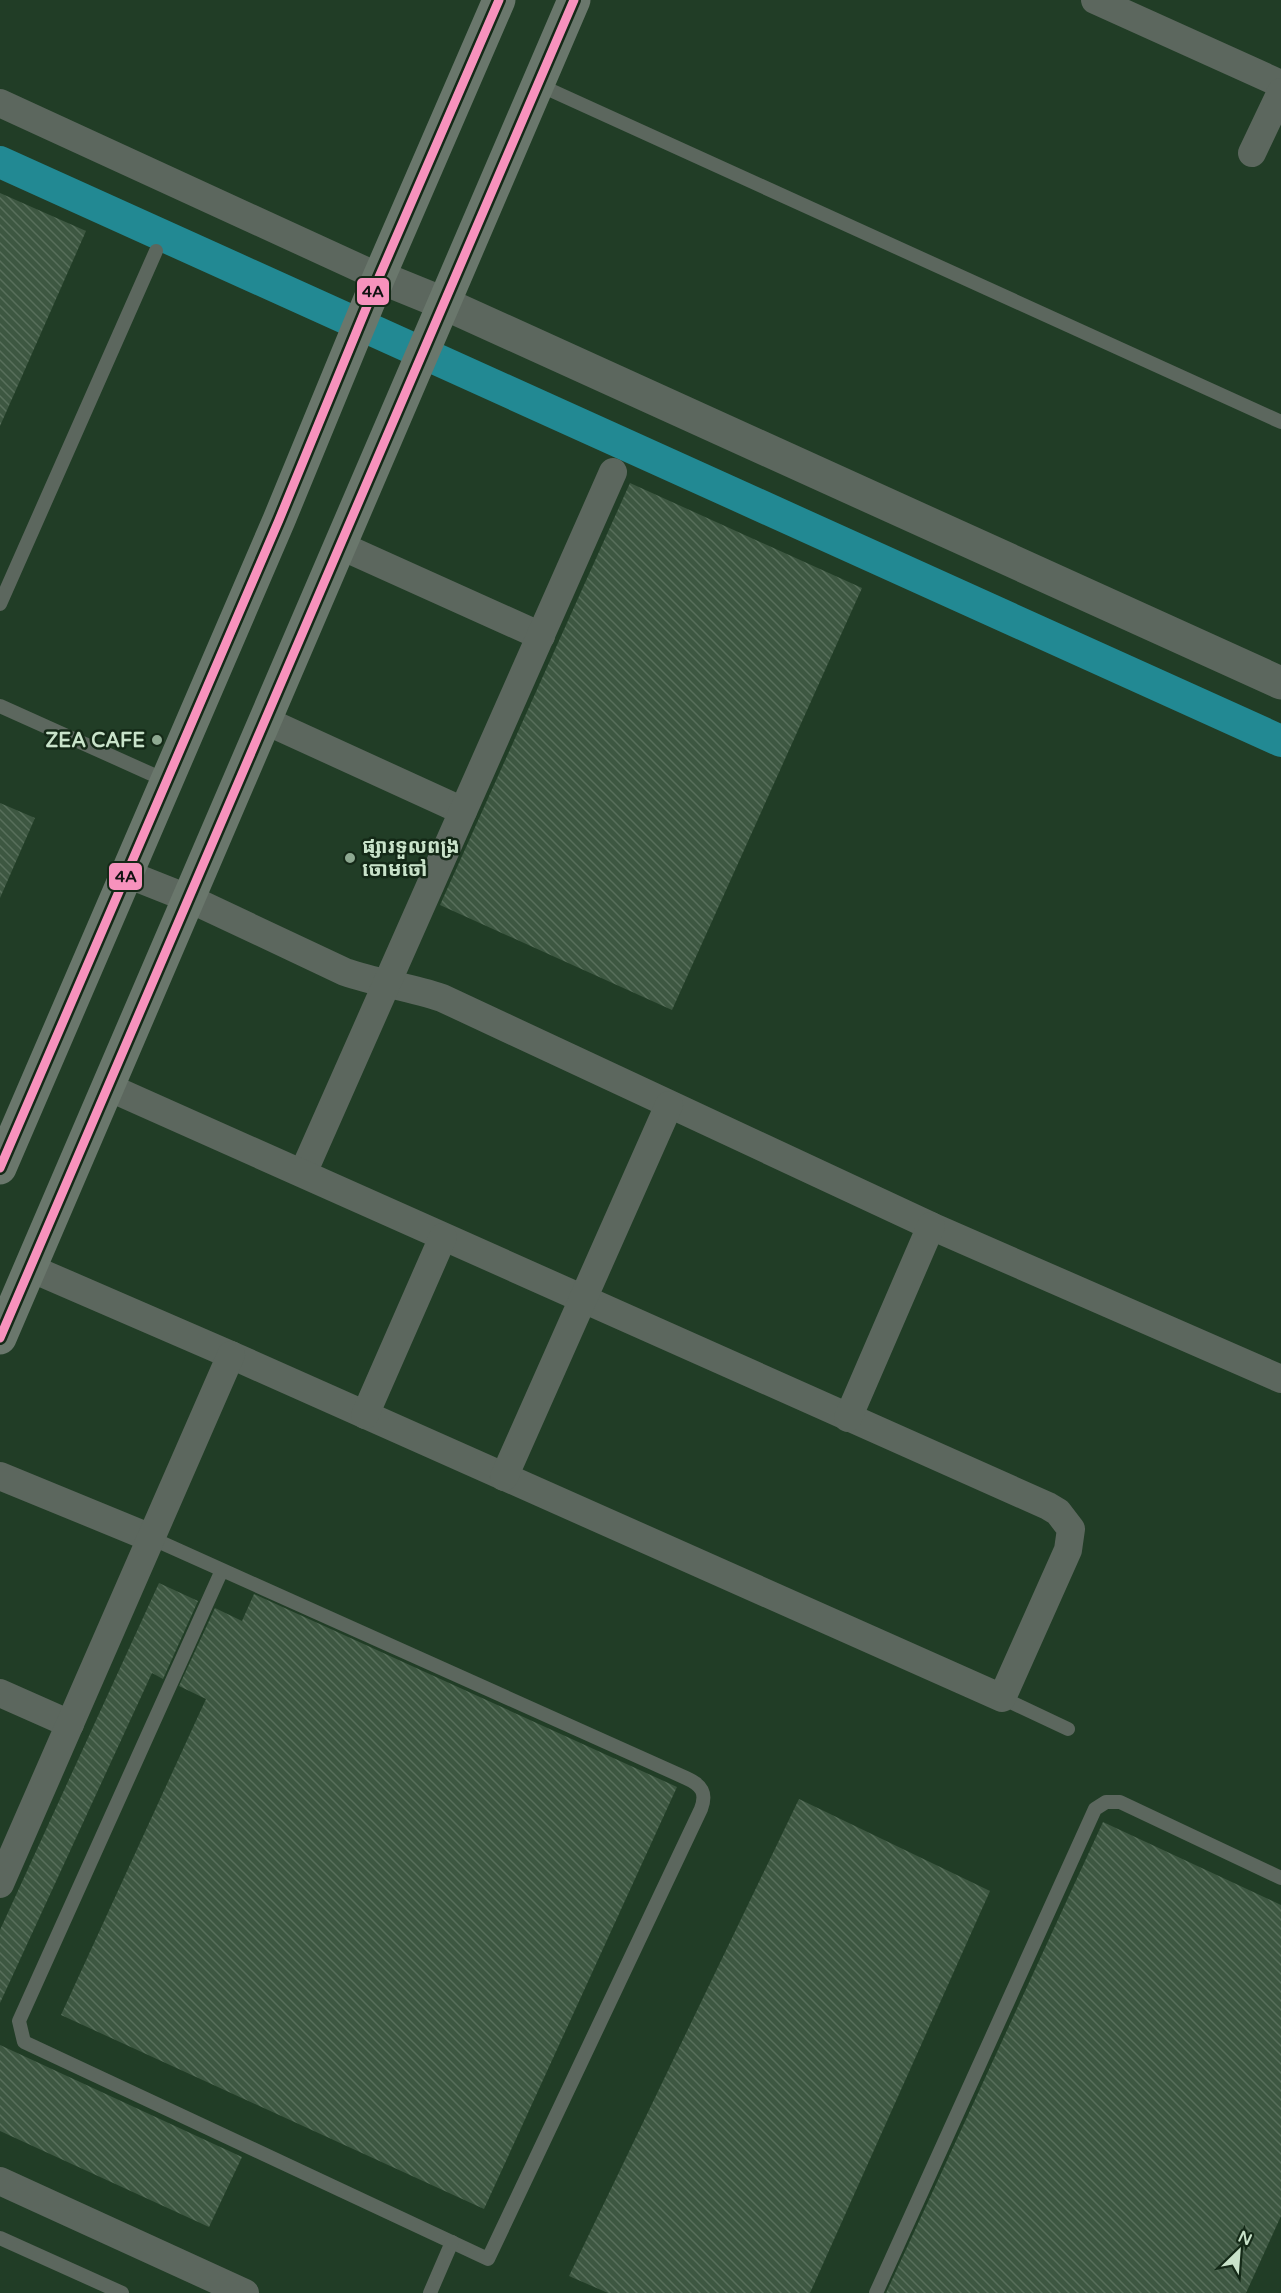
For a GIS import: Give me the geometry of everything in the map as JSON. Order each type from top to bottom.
[{"type":"main road","points":[[0,1168],[167,781],[379,277],[500,0]]},
{"type":"main road","points":[[0,1338],[574,0]]},
{"type":"street","points":[[1095,0],[1281,84]]},
{"type":"street","points":[[1252,153],[1281,92]]},
{"type":"street","points":[[0,103],[379,277],[443,303],[1281,683]]},
{"type":"street","points":[[303,1173],[614,472]]},
{"type":"street","points":[[341,546],[541,636]]},
{"type":"street","points":[[266,721],[463,811]]},
{"type":"street","points":[[127,874],[190,899],[345,972],[370,981],[417,989],[442,998],[931,1226],[1281,1379]]},
{"type":"street","points":[[30,1268],[1002,1698],[1068,1550],[1071,1529],[1058,1512],[1048,1506],[108,1088]]},
{"type":"street","points":[[504,1477],[669,1105]]},
{"type":"street","points":[[848,1418],[931,1226]]},
{"type":"street","points":[[365,1415],[443,1237]]},
{"type":"street","points":[[0,1884],[231,1355]]},
{"type":"street","points":[[0,1476],[151,1538]]},
{"type":"street","points":[[0,1693],[70,1724]]},
{"type":"street","points":[[0,2181],[245,2293]]},
{"type":"lane","points":[[537,84],[1281,422]]},
{"type":"lane","points":[[0,604],[156,251]]},
{"type":"lane","points":[[0,706],[167,781]]},
{"type":"lane","points":[[151,1538],[686,1778],[703,1790],[705,1797],[700,1809],[488,2259],[24,2042],[19,2021],[222,1570]]},
{"type":"lane","points":[[1002,1698],[1068,1729]]},
{"type":"lane","points":[[876,2293],[1095,1809],[1106,1802],[1120,1802],[1281,1878]]},
{"type":"lane","points":[[0,2238],[122,2293]]},
{"type":"lane","points":[[430,2293],[452,2242]]},
{"type":"building","points":[[0,193],[86,231],[0,426]]},
{"type":"building","points":[[630,483],[862,588],[672,1010],[440,905]]},
{"type":"building","points":[[0,803],[35,818],[0,898]]},
{"type":"building","points":[[159,1583],[198,1601],[163,1679],[152,1673],[0,2003],[0,1930]]},
{"type":"building","points":[[254,1594],[677,1787],[484,2209],[61,2015],[206,1699],[179,1686],[215,1608],[242,1621]]},
{"type":"building","points":[[799,1799],[990,1891],[810,2293],[608,2293],[569,2276]]},
{"type":"building","points":[[1103,1822],[1281,1905],[1281,2216],[1246,2293],[886,2293]]},
{"type":"building","points":[[0,2045],[242,2157],[209,2227],[0,2131]]},
{"type":"waterway","points":[[0,162],[1281,741]]},
{"type":"transit line","name":"4A","points":[[0,1168],[279,520],[379,277],[499,0]]},
{"type":"transit line","name":"4A","points":[[0,1338],[574,0]]},
{"type":"place","name":"ZEA CAFE","points":[[157,740]]},
{"type":"place","name":"ផ្សារទួលពង្រ ចោមចៅ","points":[[350,858]]}]
